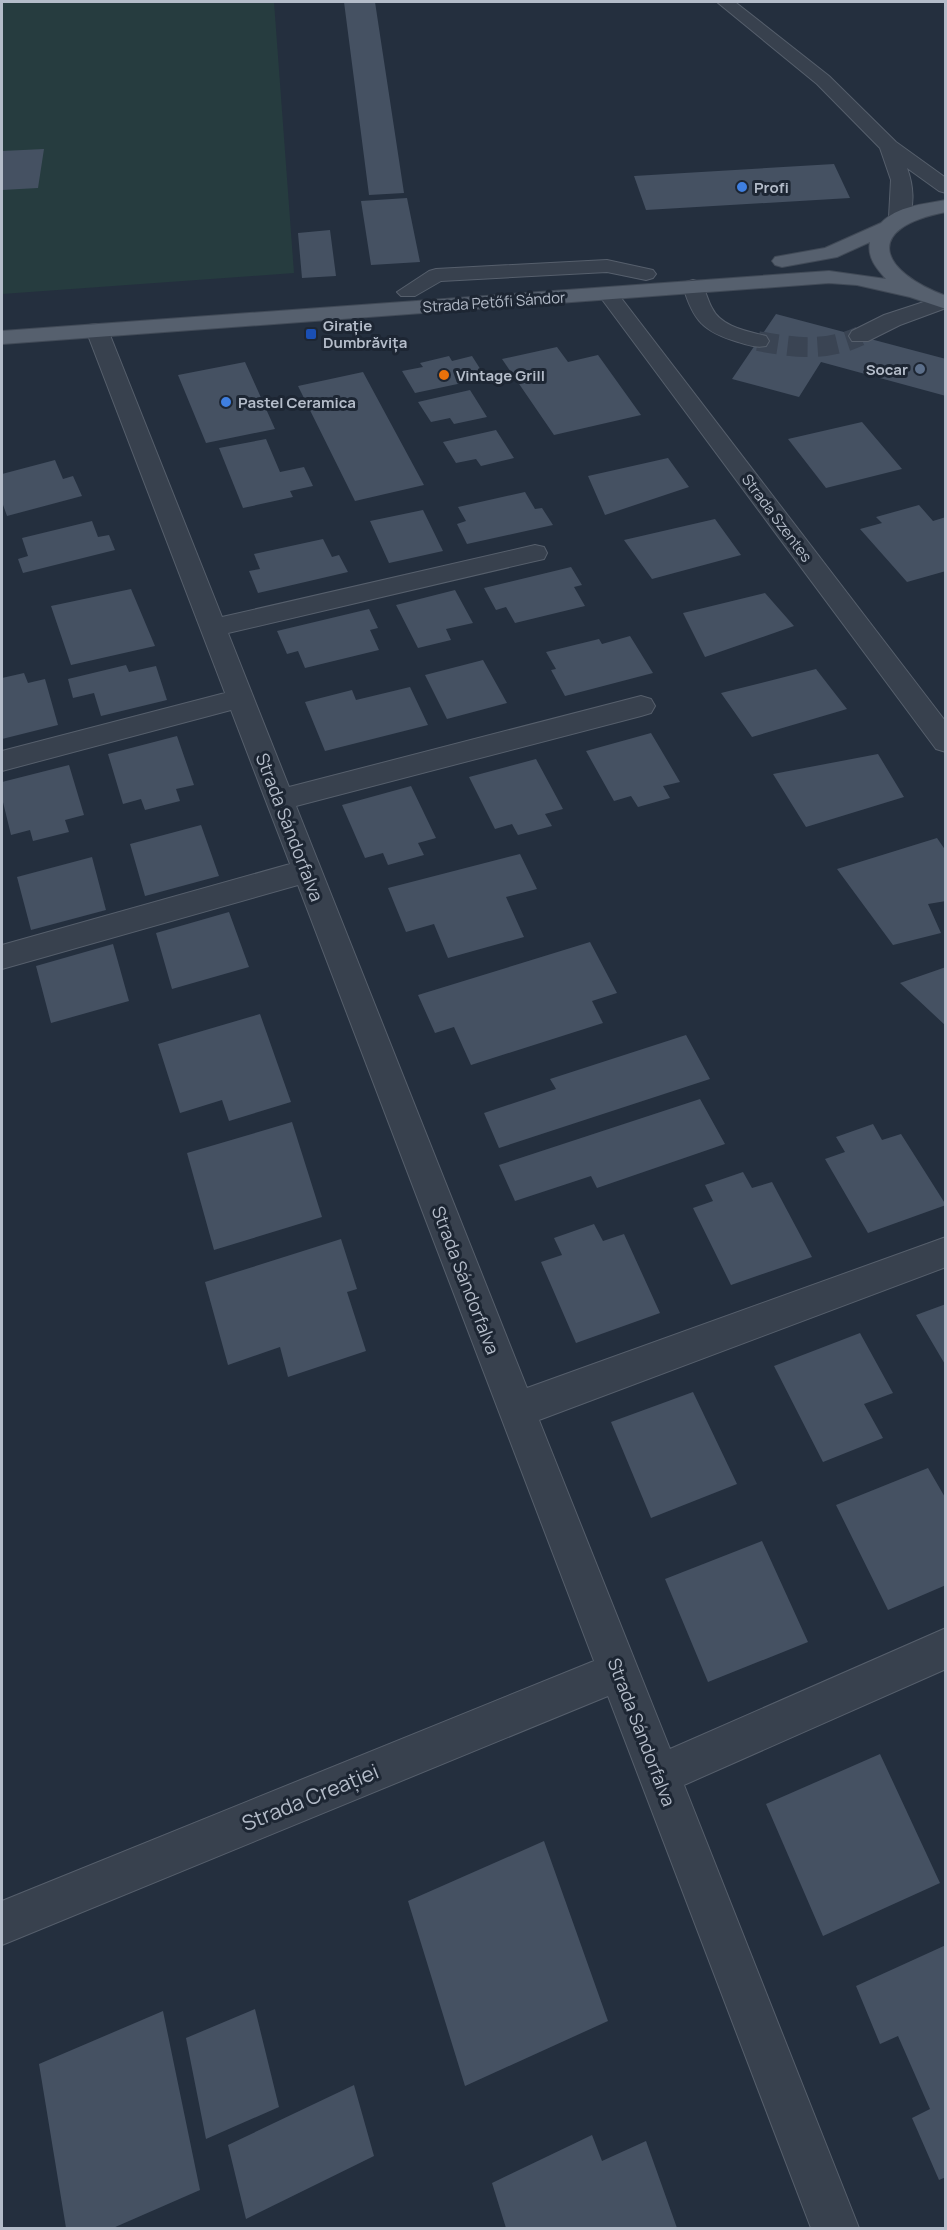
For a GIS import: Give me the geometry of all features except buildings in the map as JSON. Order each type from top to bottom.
[{"type":"main road","name":"Strada Petőfi Sándor","points":[[2,321],[646,274],[816,257],[851,245],[926,208],[945,206]]},
{"type":"main road","points":[[892,223],[877,243],[880,259],[892,276],[913,291],[944,303]]},
{"type":"main road","name":"Strada Petőfi Sándor","points":[[2,338],[829,277],[867,280],[913,291]]},
{"type":"street","points":[[725,2],[823,80],[889,146],[945,187]]},
{"type":"street","points":[[889,146],[903,183],[904,195],[892,223]]},
{"type":"street","points":[[693,286],[704,317],[720,329],[758,341]]},
{"type":"street","name":"Strada Szentes","points":[[608,294],[945,742]]},
{"type":"street","points":[[860,336],[892,320],[944,303]]},
{"type":"street","name":"Strada Sándorfalva","points":[[97,330],[836,2229]]},
{"type":"street","points":[[213,628],[535,553]]},
{"type":"street","points":[[2,761],[240,698]]},
{"type":"street","points":[[279,800],[641,706]]},
{"type":"street","points":[[2,957],[307,872]]},
{"type":"street","points":[[517,1410],[944,1252]]},
{"type":"street","points":[[658,1775],[945,1648]]},
{"type":"street","name":"Strada Creației","points":[[2,1923],[619,1671]]},
{"type":"green space","points":[[2,2],[274,2],[294,273],[2,294]]},
{"type":"tunnel","points":[[758,341],[810,347],[834,345],[860,336]]},
{"type":"place","name":"Profi","points":[[742,187]]},
{"type":"place","name":"Girație Dumbrăvița","points":[[311,334]]},
{"type":"place","name":"Socar","points":[[920,369]]},
{"type":"place","name":"Vintage Grill","points":[[444,375]]},
{"type":"place","name":"Pastel Ceramica","points":[[226,402]]}]
